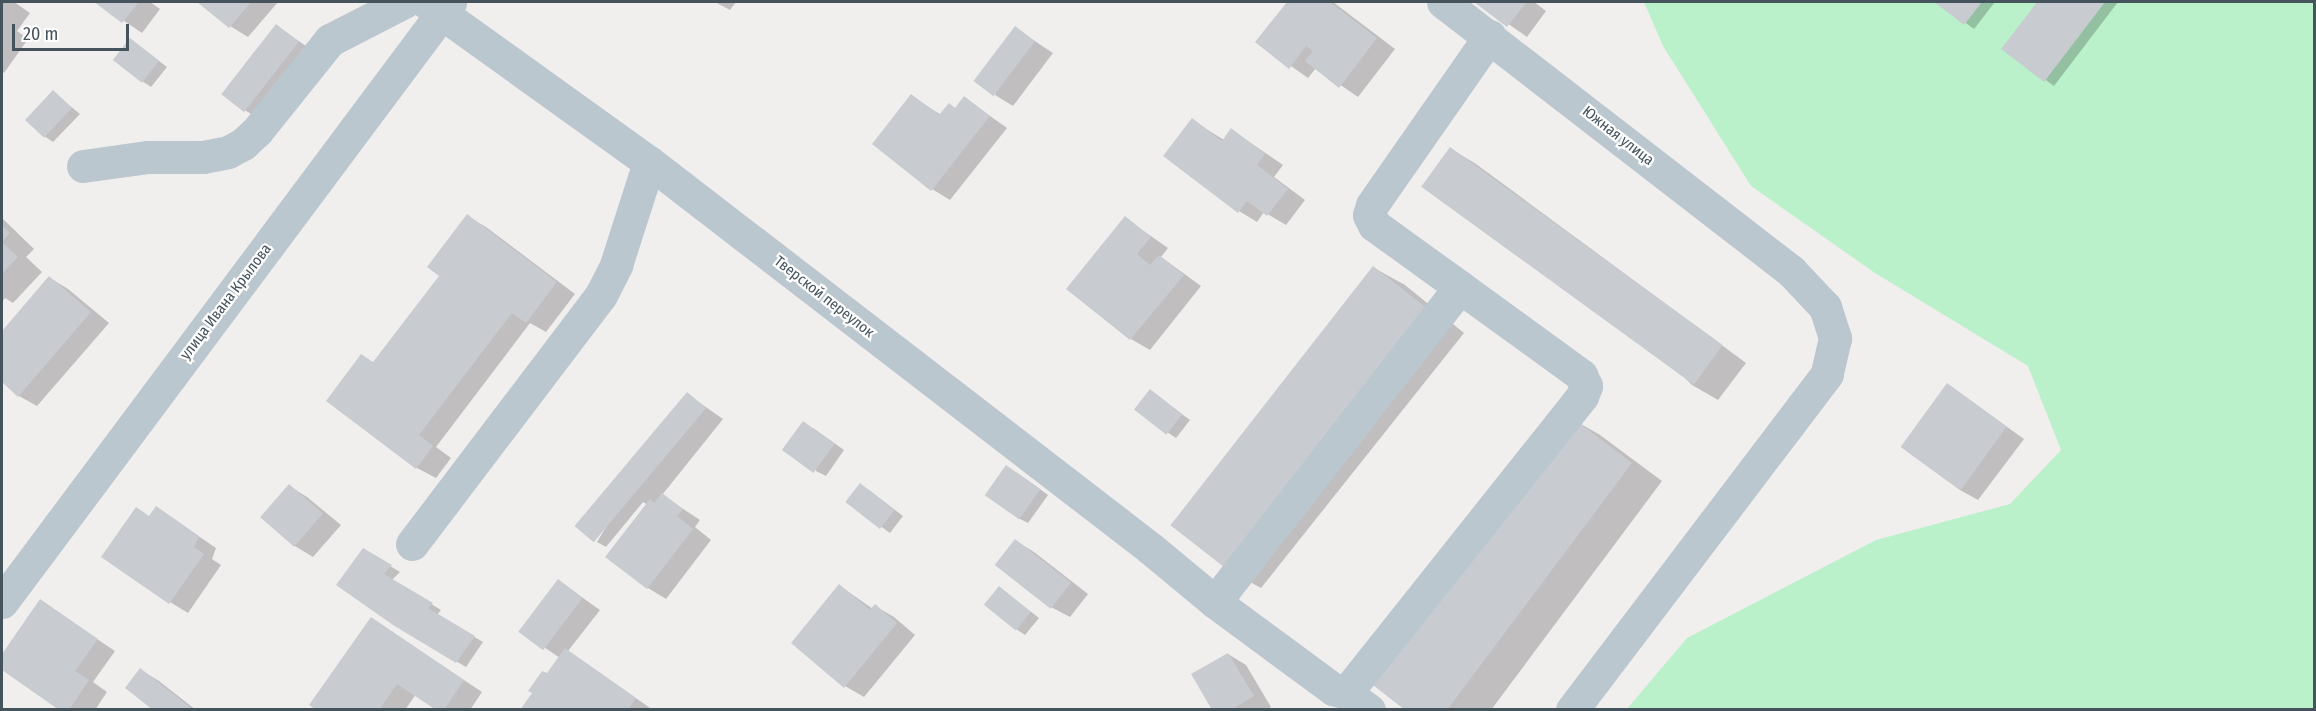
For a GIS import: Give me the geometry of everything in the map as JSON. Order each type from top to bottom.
[{"type":"street","points":[[83,166],[148,157],[203,157],[228,152],[243,144],[256,131],[330,40],[404,2]]},
{"type":"street","name":"Южная улица","points":[[1443,2],[1490,36],[1791,272],[1825,307],[1835,338],[1827,374],[1572,710]]},
{"type":"street","name":"Тверской переулок","points":[[439,5],[649,162],[1141,541],[1215,602],[1333,689],[1356,701]]},
{"type":"street","name":"улица Ивана Крылова","points":[[2,602],[439,5]]},
{"type":"street","points":[[1356,701],[1350,688],[1575,405],[1586,386],[1581,375],[1374,225],[1369,215],[1372,205],[1490,36]]},
{"type":"street","points":[[412,544],[601,295],[615,265],[649,162]]},
{"type":"street","points":[[1215,602],[1460,287]]},
{"type":"green space","points":[[1644,2],[2314,2],[2314,709],[1626,710],[1687,638],[1876,540],[2010,504],[2061,450],[2028,366],[1875,273],[1751,186],[1663,46]]},
{"type":"building","points":[[94,2],[139,2],[122,23]]},
{"type":"building","points":[[197,2],[251,2],[229,28]]},
{"type":"building","points":[[1287,2],[1330,2],[1377,38],[1339,88],[1305,61],[1313,51],[1306,46],[1289,69],[1255,42]]},
{"type":"building","points":[[1474,2],[1527,2],[1507,27]]},
{"type":"building","points":[[1934,2],[1982,2],[1964,25]]},
{"type":"building","points":[[2037,2],[2105,2],[2044,82],[2001,49]]},
{"type":"building","points":[[276,24],[299,42],[244,112],[221,94]]},
{"type":"building","points":[[1015,26],[1035,41],[993,96],[973,81]]},
{"type":"building","points":[[130,38],[159,61],[142,83],[113,60]]},
{"type":"building","points":[[53,90],[72,108],[44,138],[25,120]]},
{"type":"building","points":[[911,94],[939,115],[949,103],[955,108],[964,96],[990,116],[931,191],[872,144]]},
{"type":"building","points":[[1192,118],[1222,141],[1231,128],[1265,154],[1257,165],[1288,189],[1267,216],[1247,201],[1238,213],[1163,156]]},
{"type":"building","points":[[1450,147],[1723,345],[1694,385],[1421,187]]},
{"type":"building","points":[[467,214],[557,282],[526,323],[512,313],[419,435],[433,446],[416,469],[326,401],[361,354],[373,362],[439,276],[427,267]]},
{"type":"building","points":[[1125,216],[1151,237],[1137,254],[1150,265],[1159,255],[1184,275],[1130,340],[1066,289]]},
{"type":"building","points":[[2,226],[10,233],[2,242]]},
{"type":"building","points":[[2,242],[18,257],[2,274]]},
{"type":"building","points":[[1373,266],[1434,314],[1232,573],[1170,525]]},
{"type":"building","points":[[49,276],[91,312],[18,397],[2,382],[2,331]]},
{"type":"building","points":[[1947,383],[2007,426],[1960,490],[1901,447]]},
{"type":"building","points":[[1150,389],[1182,414],[1166,435],[1134,409]]},
{"type":"building","points":[[687,392],[706,408],[594,542],[575,526]]},
{"type":"building","points":[[1569,415],[1632,463],[1447,710],[1405,710],[1369,682]]},
{"type":"building","points":[[803,421],[835,444],[813,473],[782,450]]},
{"type":"building","points":[[1006,465],[1040,489],[1019,519],[985,495]]},
{"type":"building","points":[[860,483],[895,510],[880,529],[845,502]]},
{"type":"building","points":[[289,484],[323,514],[294,547],[260,517]]},
{"type":"building","points":[[662,493],[683,509],[677,516],[693,529],[647,589],[605,557],[650,499],[654,503]]},
{"type":"building","points":[[156,506],[199,536],[194,547],[204,554],[169,604],[101,557],[136,507],[149,516]]},
{"type":"building","points":[[1015,539],[1071,583],[1051,609],[995,565]]},
{"type":"building","points":[[363,548],[392,565],[384,574],[433,603],[428,608],[475,636],[456,663],[393,625],[336,585]]},
{"type":"building","points":[[558,579],[583,598],[543,650],[518,632]]},
{"type":"building","points":[[839,584],[870,610],[875,604],[897,623],[844,688],[791,643]]},
{"type":"building","points":[[999,586],[1031,612],[1016,630],[984,605]]},
{"type":"building","points":[[40,599],[98,639],[75,671],[89,680],[69,710],[59,710],[2,670],[2,654]]},
{"type":"building","points":[[371,617],[464,680],[444,710],[436,710],[397,684],[379,710],[316,710],[309,705]]},
{"type":"building","points":[[565,648],[636,698],[628,710],[520,710],[532,693],[528,691],[542,671],[547,673]]},
{"type":"building","points":[[1228,653],[1254,696],[1231,710],[1212,710],[1191,674]]},
{"type":"building","points":[[140,668],[194,710],[153,710],[125,688]]}]
